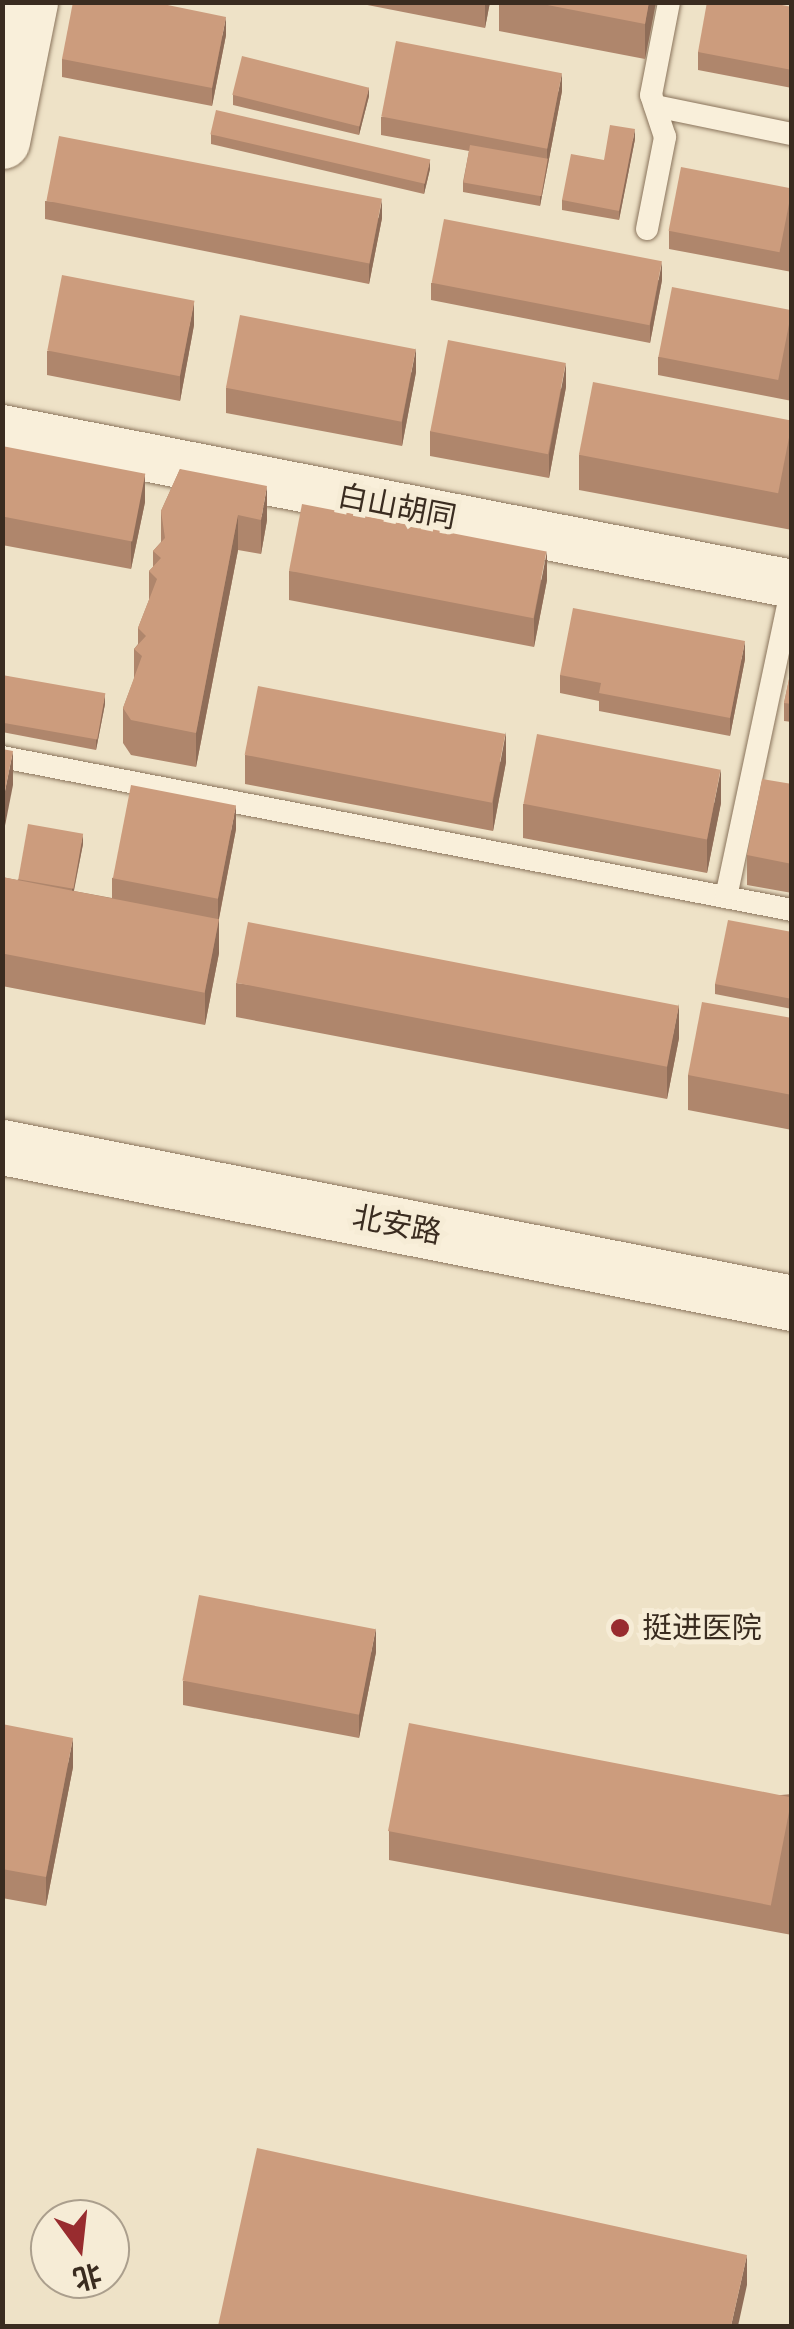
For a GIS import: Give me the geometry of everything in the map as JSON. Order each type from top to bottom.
[{"type":"street","points":[[2,141],[30,2]]},
{"type":"street","name":"白山胡同","points":[[2,430],[792,585]]},
{"type":"street","name":"北安路","points":[[2,1147],[792,1302]]},
{"type":"lane","points":[[647,228],[665,137],[654,106],[670,2]]},
{"type":"lane","points":[[654,106],[792,134]]},
{"type":"lane","points":[[726,897],[792,585]]},
{"type":"lane","points":[[2,757],[792,910]]},
{"type":"building","points":[[73,2],[153,2],[226,17],[212,88],[62,59]]},
{"type":"building","points":[[532,2],[649,2],[645,24]]},
{"type":"building","points":[[707,2],[767,2],[792,7],[792,70],[698,52]]},
{"type":"building","points":[[396,41],[562,73],[547,149],[381,117]]},
{"type":"building","points":[[242,56],[369,88],[359,127],[232,95]]},
{"type":"building","points":[[216,110],[430,159],[425,184],[210,134]]},
{"type":"building","points":[[610,125],[635,129],[619,211],[562,200],[571,154],[604,160]]},
{"type":"building","points":[[59,136],[382,199],[369,264],[46,201]]},
{"type":"building","points":[[470,145],[548,159],[541,196],[463,182]]},
{"type":"building","points":[[681,167],[792,189],[780,252],[669,231]]},
{"type":"building","points":[[444,219],[662,261],[650,325],[432,283]]},
{"type":"building","points":[[62,275],[195,301],[180,376],[47,351]]},
{"type":"building","points":[[672,287],[792,310],[778,380],[658,357]]},
{"type":"building","points":[[240,315],[416,349],[402,422],[226,388]]},
{"type":"building","points":[[448,340],[566,363],[548,454],[430,431]]},
{"type":"building","points":[[593,382],[792,421],[778,493],[579,455]]},
{"type":"building","points":[[2,446],[145,474],[132,542],[2,516]]},
{"type":"building","points":[[180,469],[267,486],[261,520],[238,515],[196,733],[131,720],[123,708],[142,656],[134,649],[146,636],[138,628],[157,579],[149,571],[161,558],[153,551],[165,538],[161,511]]},
{"type":"building","points":[[302,504],[546,552],[533,618],[289,571]]},
{"type":"building","points":[[573,608],[745,641],[730,718],[599,693],[601,683],[560,675]]},
{"type":"building","points":[[792,665],[792,704],[784,703]]},
{"type":"building","points":[[2,675],[105,693],[97,740],[2,723]]},
{"type":"building","points":[[258,686],[505,734],[492,803],[245,755]]},
{"type":"building","points":[[537,734],[721,770],[707,839],[523,804]]},
{"type":"building","points":[[2,749],[13,751],[2,806]]},
{"type":"building","points":[[762,779],[792,784],[792,864],[747,855]]},
{"type":"building","points":[[131,785],[236,805],[218,899],[113,878]]},
{"type":"building","points":[[28,824],[83,834],[73,889],[18,879]]},
{"type":"building","points":[[2,877],[219,919],[205,993],[2,953]]},
{"type":"building","points":[[728,920],[792,932],[792,999],[715,984]]},
{"type":"building","points":[[248,922],[679,1006],[667,1067],[236,983]]},
{"type":"building","points":[[702,1002],[792,1018],[792,1095],[688,1075]]},
{"type":"building","points":[[199,1595],[376,1629],[359,1715],[182,1680]]},
{"type":"building","points":[[409,1723],[792,1797],[771,1905],[388,1831]]},
{"type":"building","points":[[2,1724],[73,1738],[46,1877],[2,1869]]},
{"type":"building","points":[[257,2148],[747,2255],[731,2326],[218,2326]]},
{"type":"place","name":"挺进医院","points":[[620,1628]]}]
